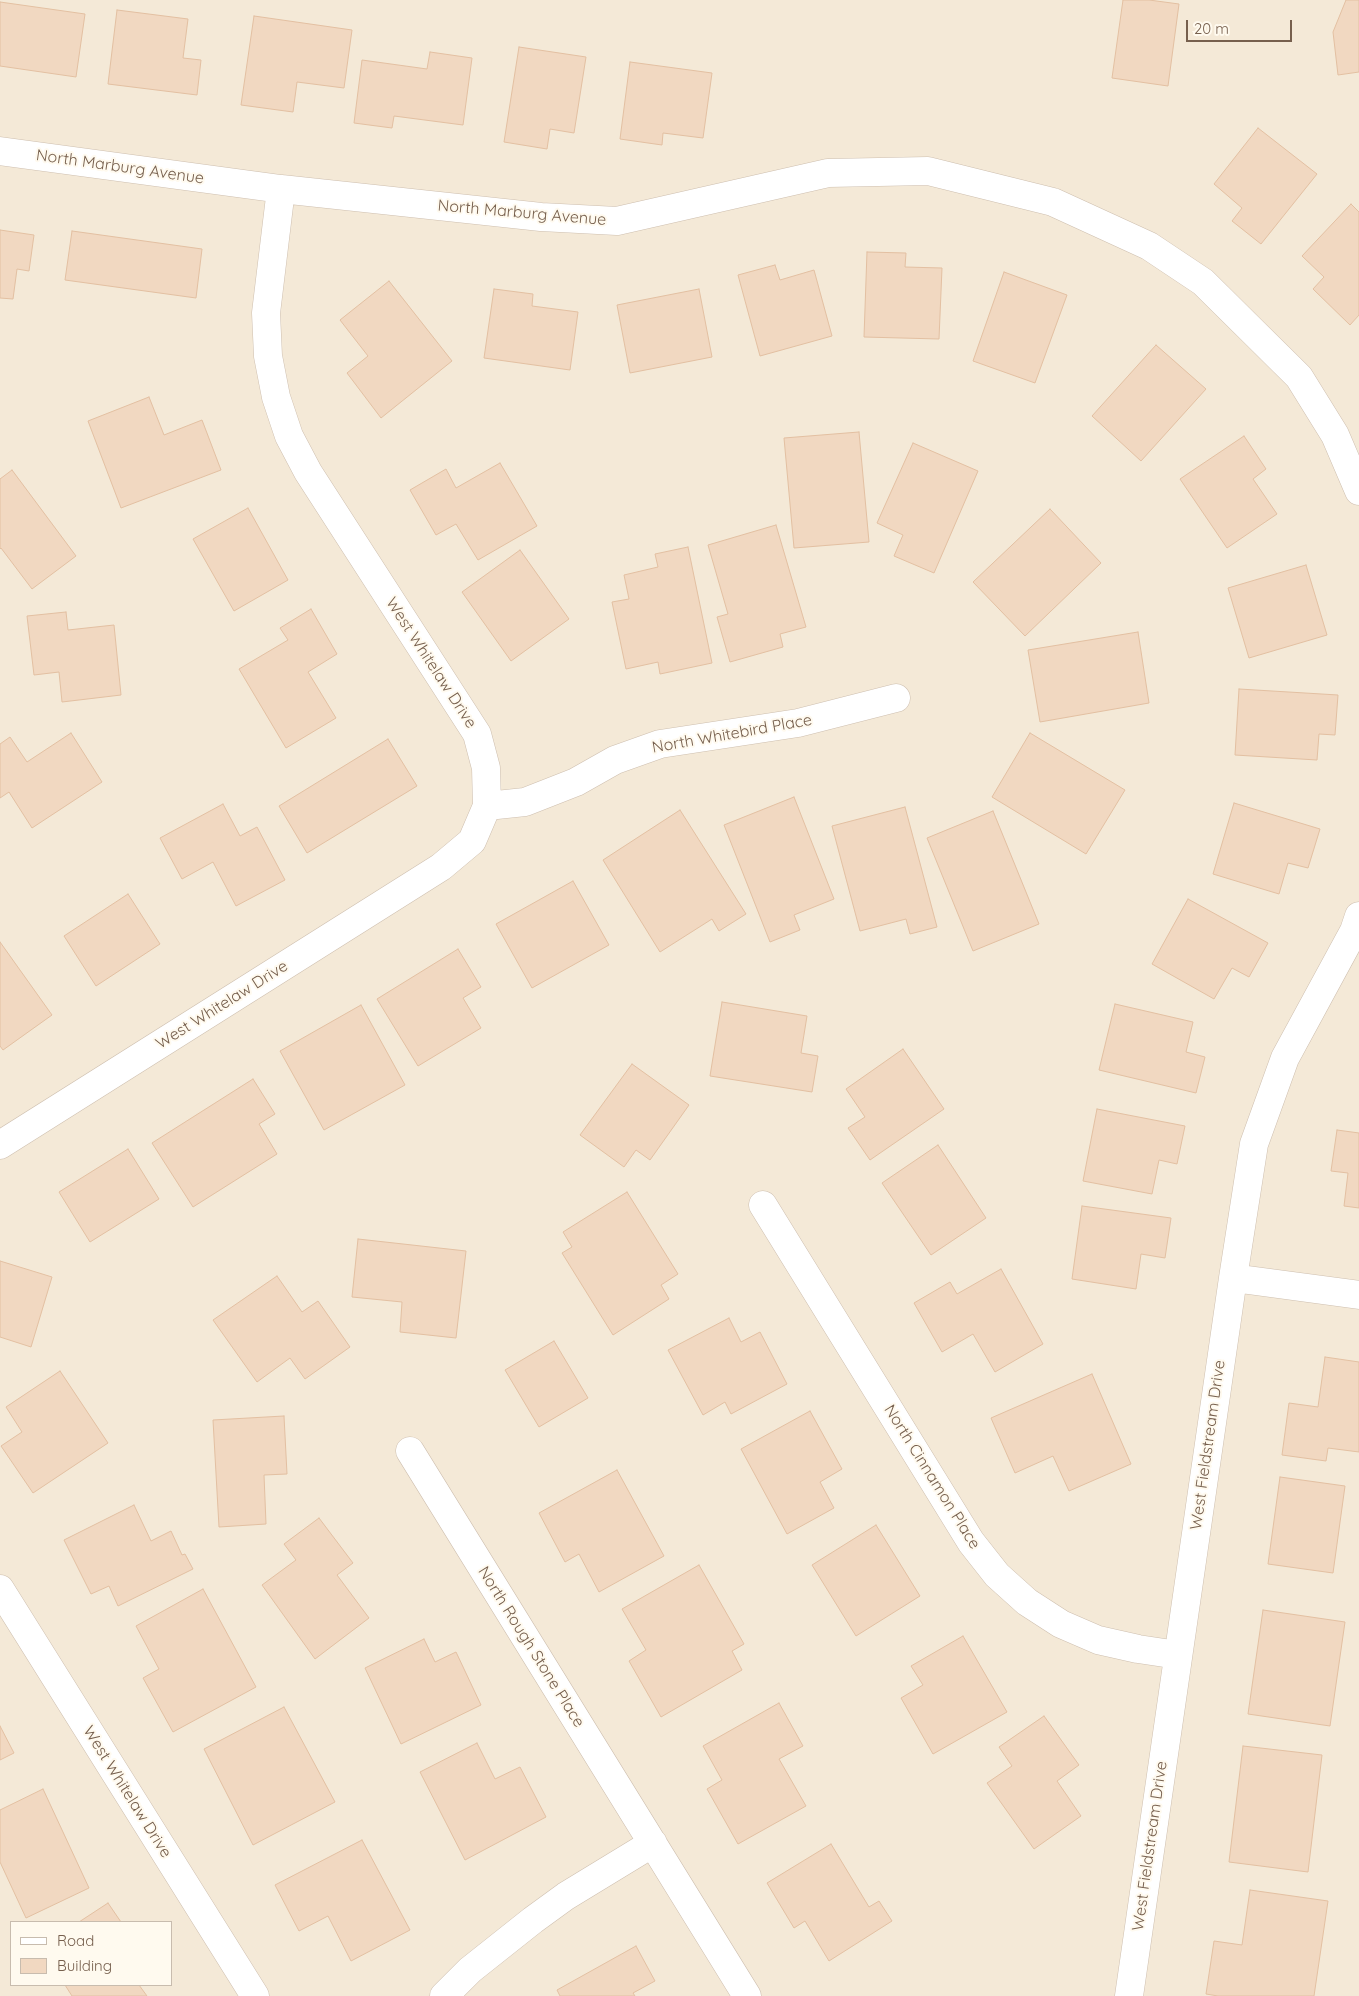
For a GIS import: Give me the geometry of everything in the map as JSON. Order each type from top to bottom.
[{"type":"street","name":"North Marburg Avenue","points":[[0,151],[281,189],[541,217],[617,221],[828,173],[928,171],[1053,202],[1149,246],[1203,282],[1299,377],[1335,435],[1359,491]]},
{"type":"street","name":"West Whitelaw Drive","points":[[0,1145],[441,867],[472,840],[487,806],[486,768],[477,734],[308,472],[289,436],[276,397],[268,356],[266,313],[281,189]]},
{"type":"street","name":"North Whitebird Place","points":[[487,806],[525,802],[576,782],[615,760],[660,744],[798,723],[896,698]]},
{"type":"street","name":"West Fieldstream Drive","points":[[1129,1996],[1254,1144],[1285,1058],[1354,931],[1359,916]]},
{"type":"street","name":"North Cinnamon Place","points":[[763,1205],[971,1542],[997,1575],[1027,1602],[1061,1624],[1098,1640],[1178,1655]]},
{"type":"street","points":[[1233,1278],[1359,1295]]},
{"type":"street","name":"North Rough Stone Place","points":[[410,1451],[747,1996]]},
{"type":"street","name":"West Whitelaw Drive","points":[[0,1589],[255,1996]]},
{"type":"street","points":[[444,1996],[470,1970],[533,1920],[566,1896],[652,1843]]},
{"type":"shaded area","points":[[0,0],[1359,0],[1359,1996],[0,1996]]},
{"type":"building","points":[[1123,0],[1149,0],[1179,4],[1168,86],[1112,78]]},
{"type":"building","points":[[1346,0],[1359,0],[1359,72],[1338,75],[1333,32]]},
{"type":"building","points":[[0,2],[85,14],[76,77],[0,66]]},
{"type":"building","points":[[117,10],[188,19],[183,58],[201,60],[197,95],[108,84]]},
{"type":"building","points":[[254,16],[352,30],[344,88],[297,82],[293,112],[241,105]]},
{"type":"building","points":[[519,47],[586,57],[574,133],[550,129],[547,149],[504,142]]},
{"type":"building","points":[[430,52],[472,58],[463,125],[394,116],[392,128],[354,123],[362,60],[427,69]]},
{"type":"building","points":[[630,62],[712,73],[703,138],[663,133],[662,145],[620,139]]},
{"type":"building","points":[[1258,128],[1317,174],[1261,244],[1232,221],[1242,208],[1214,184]]},
{"type":"building","points":[[1351,204],[1359,212],[1359,315],[1350,325],[1313,289],[1324,277],[1302,256]]},
{"type":"building","points":[[0,230],[34,235],[29,271],[17,269],[13,299],[0,298]]},
{"type":"building","points":[[72,231],[202,249],[196,298],[65,280]]},
{"type":"building","points":[[867,252],[906,253],[905,267],[942,268],[939,339],[864,337]]},
{"type":"building","points":[[775,265],[780,280],[814,270],[832,336],[760,356],[738,275]]},
{"type":"building","points":[[1004,272],[1067,295],[1035,383],[973,361]]},
{"type":"building","points":[[389,281],[452,361],[381,418],[347,373],[368,356],[340,320]]},
{"type":"building","points":[[494,289],[533,294],[532,306],[578,312],[570,370],[484,358]]},
{"type":"building","points":[[699,289],[712,357],[630,373],[617,305]]},
{"type":"building","points":[[1156,345],[1206,389],[1141,461],[1092,416]]},
{"type":"building","points":[[149,397],[164,435],[202,420],[221,470],[121,508],[88,421]]},
{"type":"building","points":[[859,432],[869,542],[794,548],[784,438]]},
{"type":"building","points":[[1244,436],[1266,469],[1253,479],[1277,514],[1227,548],[1180,479]]},
{"type":"building","points":[[913,443],[978,471],[934,573],[894,556],[903,535],[877,523]]},
{"type":"building","points":[[500,463],[537,526],[478,560],[456,524],[436,535],[410,490],[446,469],[456,488]]},
{"type":"building","points":[[12,470],[76,556],[32,589],[0,549],[0,479]]},
{"type":"building","points":[[248,508],[288,580],[234,611],[193,539]]},
{"type":"building","points":[[1050,509],[1101,563],[1025,636],[973,582]]},
{"type":"building","points":[[776,525],[806,627],[780,634],[783,647],[730,662],[717,617],[728,614],[708,545]]},
{"type":"building","points":[[688,547],[712,663],[660,674],[658,662],[626,669],[612,602],[629,599],[624,575],[658,567],[655,554]]},
{"type":"building","points":[[520,550],[569,619],[511,661],[462,592]]},
{"type":"building","points":[[1306,565],[1327,635],[1249,658],[1228,588]]},
{"type":"building","points":[[311,609],[337,654],[308,672],[336,718],[286,748],[239,669],[288,640],[280,628]]},
{"type":"building","points":[[66,612],[68,630],[114,625],[121,695],[62,702],[59,672],[34,675],[27,616]]},
{"type":"building","points":[[1138,632],[1149,703],[1040,722],[1028,650]]},
{"type":"building","points":[[1239,689],[1338,695],[1335,735],[1319,734],[1317,760],[1235,755]]},
{"type":"building","points":[[71,733],[102,782],[32,828],[9,792],[0,798],[0,744],[10,737],[27,762]]},
{"type":"building","points":[[1030,733],[1125,790],[1086,854],[992,797]]},
{"type":"building","points":[[388,739],[417,786],[307,853],[279,806]]},
{"type":"building","points":[[794,797],[834,899],[794,915],[800,930],[770,942],[724,825]]},
{"type":"building","points":[[1234,803],[1320,829],[1308,868],[1288,863],[1279,894],[1213,874]]},
{"type":"building","points":[[223,804],[240,836],[257,827],[285,880],[236,906],[213,862],[182,879],[160,838]]},
{"type":"building","points":[[905,807],[937,927],[910,934],[906,919],[860,931],[832,826]]},
{"type":"building","points":[[680,810],[746,914],[719,931],[712,919],[660,952],[603,860]]},
{"type":"building","points":[[993,811],[1039,924],[973,951],[927,838]]},
{"type":"building","points":[[573,881],[609,945],[532,988],[496,924]]},
{"type":"building","points":[[128,894],[160,944],[96,986],[64,936]]},
{"type":"building","points":[[1188,899],[1268,943],[1249,977],[1232,968],[1214,999],[1152,964]]},
{"type":"building","points":[[0,942],[52,1015],[3,1050],[0,1046]]},
{"type":"building","points":[[458,949],[481,987],[463,998],[481,1028],[418,1066],[377,999]]},
{"type":"building","points":[[722,1002],[807,1016],[801,1053],[818,1056],[812,1092],[710,1076]]},
{"type":"building","points":[[1115,1004],[1193,1022],[1186,1052],[1205,1057],[1196,1093],[1099,1070]]},
{"type":"building","points":[[361,1005],[405,1085],[324,1130],[280,1051]]},
{"type":"building","points":[[903,1049],[944,1109],[870,1160],[848,1128],[865,1117],[846,1089]]},
{"type":"building","points":[[632,1064],[689,1105],[650,1160],[636,1150],[624,1167],[580,1135]]},
{"type":"building","points":[[253,1079],[275,1114],[259,1124],[277,1154],[193,1207],[152,1143]]},
{"type":"building","points":[[1097,1109],[1185,1126],[1177,1164],[1159,1160],[1152,1194],[1083,1181]]},
{"type":"building","points":[[1337,1130],[1359,1133],[1359,1208],[1344,1206],[1348,1173],[1331,1171]]},
{"type":"building","points":[[938,1145],[986,1218],[931,1255],[882,1183]]},
{"type":"building","points":[[128,1149],[159,1199],[90,1242],[59,1192]]},
{"type":"building","points":[[627,1192],[678,1274],[661,1285],[669,1299],[613,1335],[562,1253],[572,1247],[563,1232]]},
{"type":"building","points":[[1082,1206],[1171,1218],[1165,1258],[1141,1254],[1136,1289],[1072,1279]]},
{"type":"building","points":[[358,1239],[466,1251],[456,1338],[400,1332],[402,1302],[352,1297]]},
{"type":"building","points":[[0,1261],[52,1277],[31,1347],[0,1337]]},
{"type":"building","points":[[1001,1269],[1043,1344],[995,1372],[973,1334],[942,1352],[914,1303],[950,1282],[957,1294]]},
{"type":"building","points":[[277,1276],[302,1312],[318,1301],[350,1347],[305,1379],[290,1358],[257,1382],[213,1320]]},
{"type":"building","points":[[729,1318],[741,1342],[760,1332],[787,1384],[731,1414],[725,1402],[703,1415],[668,1350]]},
{"type":"building","points":[[554,1341],[588,1398],[539,1427],[505,1370]]},
{"type":"building","points":[[1325,1357],[1359,1362],[1359,1452],[1328,1448],[1326,1461],[1282,1455],[1289,1403],[1318,1407]]},
{"type":"building","points":[[60,1371],[108,1443],[33,1493],[1,1446],[22,1432],[6,1407]]},
{"type":"building","points":[[1092,1374],[1131,1464],[1069,1491],[1053,1456],[1015,1473],[991,1418]]},
{"type":"building","points":[[810,1411],[842,1469],[820,1482],[834,1508],[787,1534],[741,1449]]},
{"type":"building","points":[[284,1416],[287,1474],[264,1475],[266,1524],[219,1527],[213,1420]]},
{"type":"building","points":[[617,1470],[664,1556],[599,1592],[579,1554],[565,1562],[539,1513]]},
{"type":"building","points":[[1280,1477],[1345,1486],[1333,1573],[1268,1564]]},
{"type":"building","points":[[134,1505],[151,1541],[171,1531],[182,1555],[185,1554],[193,1569],[118,1606],[109,1586],[91,1594],[64,1540]]},
{"type":"building","points":[[319,1518],[353,1563],[337,1575],[369,1618],[315,1659],[262,1585],[296,1560],[284,1544]]},
{"type":"building","points":[[876,1525],[920,1596],[856,1636],[812,1565]]},
{"type":"building","points":[[699,1565],[744,1644],[732,1651],[742,1670],[661,1717],[629,1661],[646,1650],[622,1609]]},
{"type":"building","points":[[203,1589],[256,1687],[173,1732],[143,1678],[159,1669],[136,1626]]},
{"type":"building","points":[[1263,1610],[1345,1622],[1330,1726],[1248,1714]]},
{"type":"building","points":[[963,1636],[1007,1712],[933,1754],[901,1698],[923,1685],[911,1666]]},
{"type":"building","points":[[424,1639],[435,1662],[456,1652],[481,1705],[401,1744],[365,1668]]},
{"type":"building","points":[[779,1703],[803,1746],[779,1759],[806,1806],[738,1844],[707,1789],[722,1780],[703,1746]]},
{"type":"building","points":[[284,1707],[335,1802],[253,1845],[204,1749]]},
{"type":"building","points":[[1044,1716],[1079,1765],[1057,1781],[1081,1816],[1034,1849],[987,1783],[1012,1766],[999,1747]]},
{"type":"building","points":[[0,1726],[14,1753],[0,1760]]},
{"type":"building","points":[[477,1743],[495,1779],[520,1767],[546,1817],[465,1860],[420,1772]]},
{"type":"building","points":[[1243,1746],[1322,1755],[1308,1872],[1229,1862]]},
{"type":"building","points":[[43,1789],[89,1888],[26,1918],[0,1862],[0,1810]]},
{"type":"building","points":[[362,1840],[410,1930],[351,1961],[328,1916],[299,1931],[275,1885]]},
{"type":"building","points":[[831,1844],[869,1907],[879,1901],[892,1921],[829,1961],[805,1921],[794,1928],[767,1883]]},
{"type":"building","points":[[1250,1890],[1328,1901],[1314,1996],[1218,1996],[1206,1994],[1214,1941],[1242,1945]]},
{"type":"building","points":[[108,1903],[120,1921],[81,1921]]},
{"type":"building","points":[[636,1946],[655,1981],[633,1993],[635,1996],[560,1996],[557,1990]]},
{"type":"building","points":[[66,1986],[140,1986],[147,1996],[72,1996]]}]
